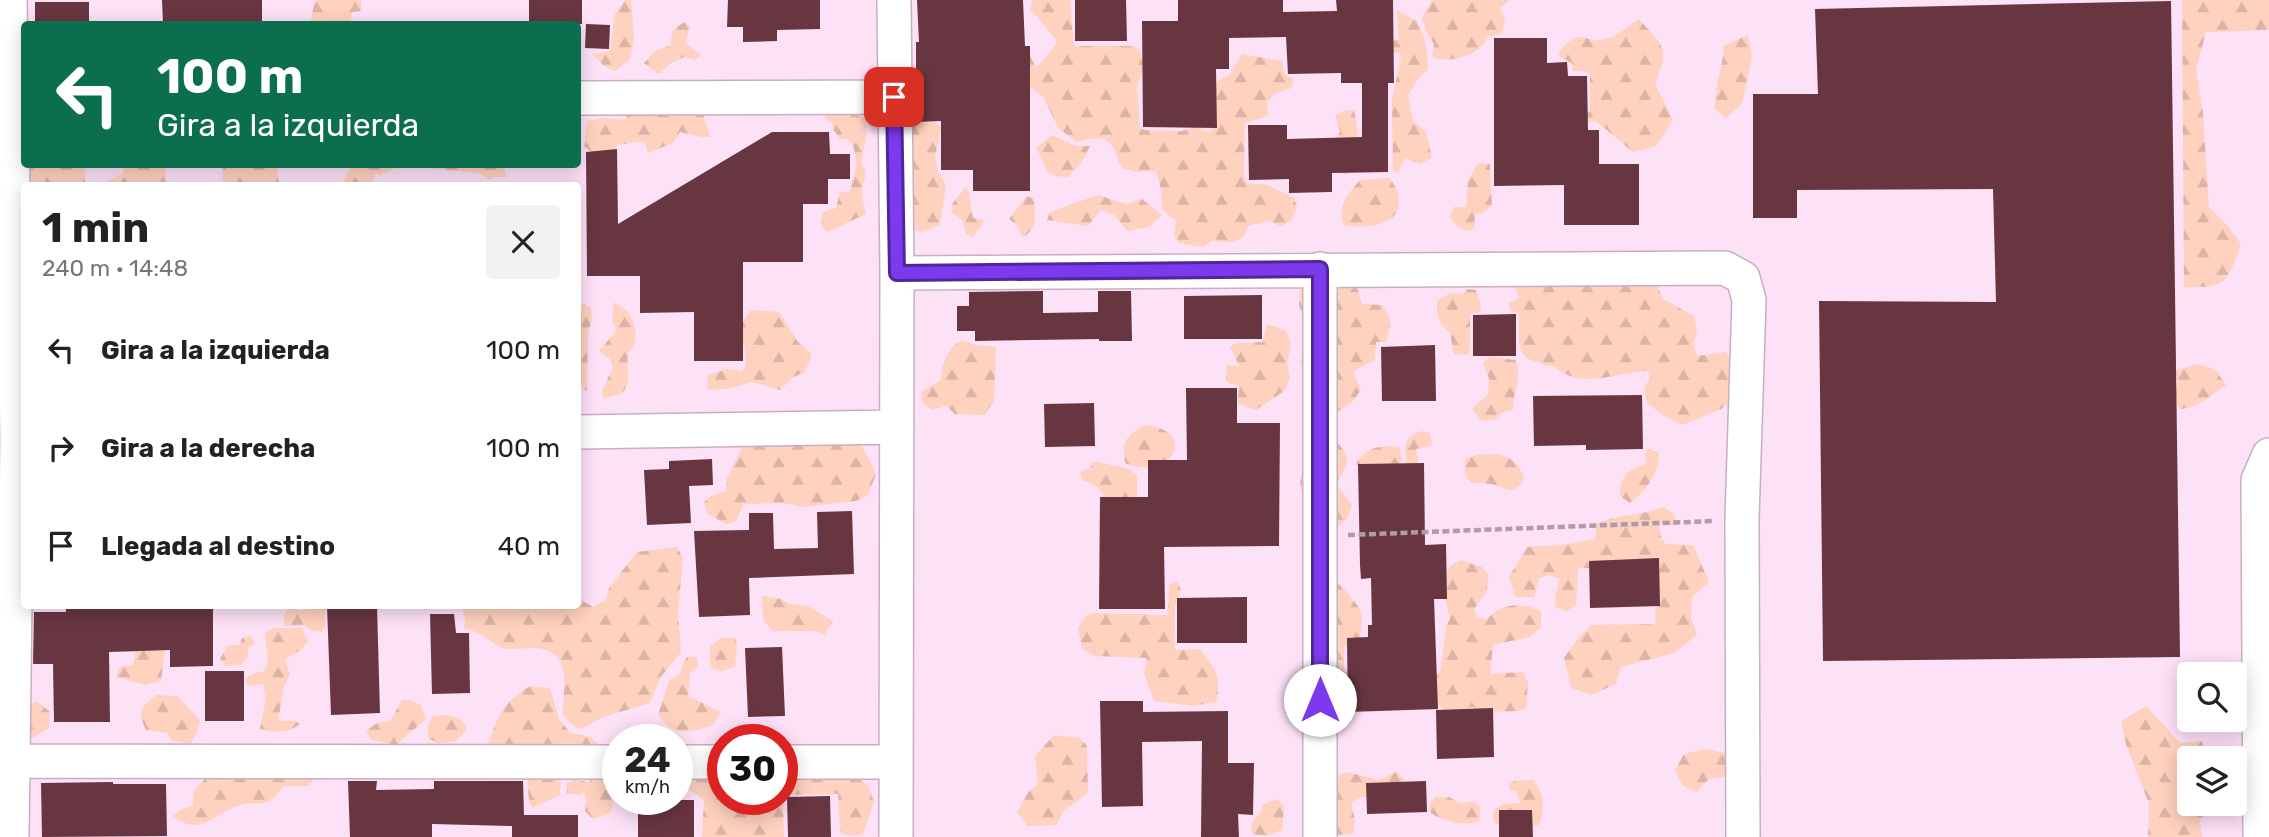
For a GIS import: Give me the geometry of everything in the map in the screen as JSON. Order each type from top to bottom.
[{"type":"street","points":[[10,0],[14,440],[6,761],[12,837]]},
{"type":"street","points":[[894,0],[897,273],[896,837]]},
{"type":"street","points":[[581,98],[894,97]]},
{"type":"street","points":[[897,273],[1725,268],[1743,278],[1749,300],[1742,519],[1743,837]]},
{"type":"street","points":[[1320,269],[1320,837]]},
{"type":"street","points":[[581,432],[897,427]]},
{"type":"street","points":[[2260,837],[2264,773],[2258,480],[2269,455]]},
{"type":"street","points":[[6,761],[602,762]]},
{"type":"street","points":[[798,762],[896,762]]},
{"type":"path","points":[[1319,536],[1742,519]]},
{"type":"green space","points":[[315,0],[361,0],[361,11],[352,12],[351,21],[310,21]]},
{"type":"green space","points":[[625,0],[631,0],[634,39],[630,59],[615,71],[603,65],[592,54],[610,51],[614,16]]},
{"type":"green space","points":[[1032,0],[1070,0],[1074,46],[1134,46],[1140,51],[1144,67],[1137,87],[1140,128],[1144,130],[1182,131],[1196,127],[1209,132],[1217,124],[1213,84],[1229,75],[1242,54],[1282,61],[1285,75],[1294,79],[1292,88],[1276,93],[1267,103],[1268,116],[1245,123],[1244,174],[1247,183],[1268,185],[1294,198],[1297,207],[1291,221],[1281,226],[1268,221],[1248,226],[1243,238],[1231,242],[1212,241],[1203,247],[1179,243],[1174,236],[1176,221],[1162,209],[1156,171],[1137,172],[1122,168],[1113,147],[1105,140],[1096,138],[1077,142],[1059,129],[1043,97],[1031,87],[1003,100],[1029,53],[1036,68],[1056,45],[1056,39],[1030,10]]},
{"type":"green space","points":[[1432,0],[1509,0],[1500,8],[1505,18],[1502,34],[1488,36],[1479,49],[1464,57],[1432,57],[1434,44],[1422,18]]},
{"type":"green space","points":[[2182,0],[2269,0],[2269,30],[2206,32],[2196,69],[2203,113],[2209,207],[2241,244],[2228,275],[2223,280],[2217,284],[2198,287],[2184,287]]},
{"type":"green space","points":[[1397,11],[1417,21],[1426,44],[1428,69],[1408,96],[1413,121],[1426,132],[1432,158],[1420,164],[1405,158],[1398,173],[1393,171],[1392,100],[1400,53],[1352,45],[1399,40]]},
{"type":"green space","points":[[1639,19],[1662,48],[1662,62],[1655,84],[1673,120],[1656,146],[1633,152],[1596,121],[1569,125],[1560,115],[1590,112],[1590,74],[1572,71],[1573,64],[1559,56],[1560,50],[1574,39],[1606,39]]},
{"type":"green space","points":[[685,22],[690,27],[685,43],[701,55],[695,60],[684,57],[671,63],[659,74],[644,63],[655,51],[671,45],[674,31]]},
{"type":"green space","points":[[1748,35],[1752,57],[1742,104],[1726,118],[1715,109],[1724,46]]},
{"type":"green space","points":[[628,106],[703,113],[710,137],[680,132],[673,143],[648,153],[644,141],[616,145],[615,153],[602,154],[584,146],[587,121],[604,118],[626,120]]},
{"type":"green space","points":[[846,106],[865,119],[867,132],[861,162],[866,174],[862,193],[866,214],[827,232],[821,226],[823,212],[836,208],[840,191],[849,193],[856,158],[848,139],[840,139],[832,122],[824,118],[830,108]]},
{"type":"green space","points":[[1346,110],[1354,111],[1358,141],[1355,172],[1344,175],[1338,171],[1333,143],[1340,132],[1335,116]]},
{"type":"green space","points":[[926,114],[941,127],[935,157],[938,172],[946,185],[940,224],[924,232],[910,230],[904,210],[915,183],[910,174],[910,117]]},
{"type":"green space","points":[[1052,135],[1076,146],[1090,146],[1082,162],[1068,177],[1049,172],[1036,148]]},
{"type":"green space","points":[[1478,163],[1490,164],[1492,205],[1483,213],[1475,214],[1474,229],[1465,231],[1450,217],[1454,207],[1466,207],[1468,181]]},
{"type":"green space","points":[[24,168],[85,168],[85,182],[24,182]]},
{"type":"green space","points":[[124,168],[166,168],[167,182],[107,182],[123,173]]},
{"type":"green space","points":[[223,168],[277,168],[279,182],[222,182]]},
{"type":"green space","points":[[351,168],[395,168],[379,176],[377,173],[372,182],[343,181]]},
{"type":"green space","points":[[430,168],[504,168],[507,177],[494,177],[489,180],[480,173]]},
{"type":"green space","points":[[1390,178],[1398,194],[1399,205],[1396,213],[1382,223],[1344,225],[1342,206],[1360,180]]},
{"type":"green space","points":[[966,187],[973,218],[985,220],[973,237],[966,234],[963,221],[952,212],[952,204]]},
{"type":"green space","points":[[1098,195],[1126,204],[1142,199],[1162,215],[1149,227],[1128,231],[1114,215],[1101,210],[1088,226],[1047,220],[1050,212]]},
{"type":"green space","points":[[1027,196],[1034,199],[1035,220],[1032,229],[1024,237],[1021,236],[1018,226],[1009,219]]},
{"type":"green space","points":[[1343,268],[1358,290],[1362,304],[1382,305],[1390,322],[1386,342],[1376,342],[1375,360],[1353,371],[1361,390],[1352,402],[1336,413],[1300,364],[1311,322],[1302,317],[1299,304],[1300,288]]},
{"type":"green space","points":[[1511,277],[1657,285],[1663,299],[1694,316],[1697,332],[1693,344],[1697,356],[1726,352],[1733,363],[1737,395],[1721,409],[1682,425],[1647,403],[1644,388],[1650,378],[1648,371],[1587,379],[1526,358],[1519,345],[1519,313],[1510,311],[1509,303],[1519,298]]},
{"type":"green space","points":[[1467,289],[1476,290],[1481,312],[1470,314],[1470,349],[1467,355],[1454,354],[1450,333],[1441,324],[1437,312],[1437,301],[1450,293],[1463,294]]},
{"type":"green space","points":[[614,302],[631,317],[635,339],[628,353],[626,389],[614,396],[603,398],[602,390],[613,368],[610,359],[599,351],[617,330],[612,322]]},
{"type":"green space","points":[[583,303],[591,308],[592,318],[588,334],[587,391],[581,387]]},
{"type":"green space","points":[[751,310],[779,312],[798,342],[812,354],[805,372],[792,378],[780,390],[753,382],[726,389],[707,390],[708,375],[727,369],[742,371],[746,364],[745,346],[740,343],[739,327]]},
{"type":"green space","points":[[1267,324],[1286,331],[1291,344],[1287,364],[1290,379],[1284,391],[1256,410],[1238,404],[1239,385],[1230,384],[1226,379],[1227,365],[1239,366],[1230,347],[1236,343],[1263,342]]},
{"type":"green space","points":[[962,340],[975,345],[996,347],[994,401],[984,415],[955,414],[946,406],[932,410],[922,402],[921,392],[941,380],[946,357]]},
{"type":"green space","points":[[1489,357],[1516,360],[1518,378],[1513,410],[1503,412],[1494,420],[1481,420],[1472,409],[1488,394],[1489,378],[1483,363]]},
{"type":"green space","points":[[2196,364],[2215,369],[2226,385],[2199,404],[2180,409],[2174,399],[2178,382],[2175,371]]},
{"type":"green space","points":[[851,423],[876,474],[868,495],[856,501],[803,507],[784,503],[743,504],[737,520],[727,525],[707,513],[704,502],[711,496],[726,491],[726,480],[744,444]]},
{"type":"green space","points":[[1145,425],[1162,429],[1171,436],[1175,444],[1173,453],[1167,461],[1156,466],[1142,467],[1125,463],[1126,440]]},
{"type":"green space","points":[[1422,431],[1430,433],[1432,445],[1416,449],[1418,462],[1411,467],[1407,466],[1407,440]]},
{"type":"green space","points":[[1334,438],[1347,460],[1336,483],[1352,505],[1347,519],[1334,531],[1300,489],[1302,470],[1308,458]]},
{"type":"green space","points":[[1386,446],[1399,447],[1402,460],[1396,470],[1365,470],[1356,464],[1368,451]]},
{"type":"green space","points":[[1649,449],[1659,453],[1657,467],[1646,488],[1630,503],[1620,496],[1621,484],[1630,471],[1646,464],[1645,453]]},
{"type":"green space","points":[[1498,454],[1512,460],[1521,470],[1524,480],[1516,488],[1509,490],[1491,484],[1472,483],[1465,476],[1465,459],[1477,455]]},
{"type":"green space","points":[[1093,461],[1129,469],[1137,475],[1137,497],[1106,511],[1100,491],[1082,480],[1080,472],[1090,468]]},
{"type":"green space","points":[[1664,507],[1674,514],[1677,525],[1660,525],[1660,535],[1665,544],[1693,545],[1709,582],[1692,597],[1691,617],[1697,635],[1674,653],[1621,667],[1616,684],[1591,695],[1571,688],[1564,658],[1591,625],[1655,624],[1657,570],[1578,568],[1576,606],[1566,611],[1555,607],[1560,579],[1549,575],[1539,578],[1534,597],[1515,597],[1509,577],[1527,547],[1562,545],[1595,539],[1597,524]]},
{"type":"green space","points":[[677,547],[683,558],[678,613],[681,652],[660,678],[650,703],[603,717],[581,729],[571,724],[563,714],[564,675],[559,659],[552,653],[537,648],[503,648],[475,632],[464,629],[462,609],[581,609],[581,600],[593,607],[606,600],[609,588],[637,552]]},
{"type":"green space","points":[[1461,560],[1482,567],[1489,575],[1486,593],[1474,609],[1477,617],[1487,619],[1505,607],[1519,605],[1541,611],[1541,628],[1529,637],[1493,645],[1490,674],[1523,672],[1528,683],[1526,708],[1518,711],[1485,712],[1472,707],[1461,710],[1444,709],[1435,702],[1435,678],[1441,669],[1446,626],[1450,619],[1445,577],[1451,566]]},
{"type":"green space","points":[[1178,581],[1181,591],[1175,606],[1175,650],[1200,649],[1218,679],[1216,702],[1192,706],[1154,701],[1144,673],[1147,658],[1094,656],[1082,648],[1078,628],[1086,616],[1094,613],[1168,615],[1169,585]]},
{"type":"green space","points":[[1333,581],[1342,587],[1357,605],[1362,619],[1358,646],[1344,647],[1344,671],[1356,676],[1357,701],[1337,705],[1331,711]]},
{"type":"green space","points":[[762,596],[808,606],[833,621],[824,635],[817,631],[773,631],[763,619]]},
{"type":"green space","points":[[288,609],[326,609],[322,632],[312,631],[305,625],[285,626],[283,616]]},
{"type":"green space","points":[[274,628],[302,628],[308,641],[301,650],[285,659],[290,675],[284,686],[278,721],[295,721],[300,724],[281,731],[260,729],[266,699],[263,684],[248,686],[246,679],[252,674],[264,671],[267,666],[266,632]]},
{"type":"green space","points":[[167,633],[161,681],[146,685],[116,677],[120,667],[133,665],[133,639]]},
{"type":"green space","points":[[251,636],[255,644],[248,648],[248,657],[240,665],[226,666],[220,659],[228,645],[239,645],[242,638]]},
{"type":"green space","points":[[721,638],[735,638],[737,645],[735,667],[722,671],[712,669],[710,662],[710,646]]},
{"type":"green space","points":[[687,657],[697,657],[698,665],[695,671],[690,673],[688,696],[721,712],[714,724],[707,724],[707,727],[697,730],[693,730],[693,724],[666,724],[658,715],[669,681],[680,674]]},
{"type":"green space","points":[[530,686],[550,688],[559,719],[570,733],[593,739],[599,745],[597,749],[502,754],[487,744],[506,706]]},
{"type":"green space","points":[[156,695],[177,696],[200,720],[197,733],[190,744],[171,740],[168,733],[146,730],[142,710]]},
{"type":"green space","points":[[402,700],[421,705],[426,719],[396,745],[372,740],[366,731],[377,723],[390,721]]},
{"type":"green space","points":[[37,701],[50,712],[49,728],[32,738],[21,736],[29,705]]},
{"type":"green space","points":[[2146,706],[2180,743],[2202,741],[2203,746],[2177,746],[2177,816],[2203,816],[2200,821],[2202,837],[2148,837],[2149,804],[2126,744],[2121,721]]},
{"type":"green space","points":[[432,716],[459,718],[467,729],[456,741],[439,744],[428,738],[428,727]]},
{"type":"green space","points":[[1054,735],[1080,738],[1087,746],[1088,793],[1064,810],[1056,825],[1028,826],[1017,812],[1029,791],[1038,784],[1035,756]]},
{"type":"green space","points":[[1706,749],[1726,753],[1728,776],[1709,779],[1696,792],[1683,786],[1675,770],[1684,754]]},
{"type":"green space","points":[[301,765],[313,778],[309,786],[283,786],[267,802],[237,806],[198,825],[182,822],[173,816],[182,809],[193,806],[194,790],[210,774]]},
{"type":"green space","points":[[809,767],[854,772],[869,787],[874,802],[863,834],[849,836],[840,832],[838,794],[798,795],[798,774]]},
{"type":"green space","points":[[527,768],[561,774],[560,795],[532,808],[528,794]]},
{"type":"green space","points":[[592,770],[602,770],[602,815],[605,815],[593,819],[585,811],[584,792],[581,795],[567,793],[566,784],[575,779],[590,783]]},
{"type":"green space","points":[[1347,772],[1379,780],[1396,772],[1404,778],[1404,790],[1373,797],[1359,797],[1351,803],[1355,820],[1353,834],[1338,835],[1324,831],[1326,780]]},
{"type":"green space","points":[[693,774],[707,781],[707,815],[783,815],[784,837],[702,837],[704,800],[693,792]]},
{"type":"green space","points":[[1533,780],[1543,801],[1539,825],[1496,824],[1493,819],[1494,810],[1503,804],[1520,803],[1516,791],[1510,790],[1509,784],[1514,781]]},
{"type":"green space","points":[[1436,797],[1449,797],[1460,803],[1474,801],[1480,807],[1480,820],[1461,823],[1434,815],[1429,811],[1430,803]]},
{"type":"green space","points":[[1278,799],[1284,807],[1282,830],[1265,836],[1252,834],[1251,824],[1262,811],[1263,804]]},
{"type":"building","points":[[162,0],[262,0],[262,21],[163,21]]},
{"type":"building","points":[[529,0],[582,0],[582,24],[581,21],[529,21]]},
{"type":"building","points":[[728,0],[820,0],[820,29],[777,30],[777,41],[743,42],[743,27],[727,27]]},
{"type":"building","points":[[917,0],[1023,0],[1025,46],[1030,46],[1030,191],[973,191],[973,170],[941,170],[941,121],[915,122],[914,71],[916,42],[919,42]]},
{"type":"building","points":[[1075,0],[1126,0],[1127,41],[1075,41]]},
{"type":"building","points":[[1178,0],[1283,0],[1283,12],[1337,11],[1336,0],[1393,0],[1394,83],[1388,83],[1388,172],[1332,173],[1332,192],[1289,193],[1289,179],[1249,180],[1248,125],[1287,125],[1287,139],[1362,137],[1362,83],[1341,83],[1341,73],[1288,74],[1286,37],[1229,38],[1229,69],[1216,69],[1217,128],[1143,127],[1142,21],[1178,21]]},
{"type":"building","points":[[2171,1],[2180,657],[1823,661],[1819,301],[1996,302],[1993,189],[1797,190],[1797,218],[1753,218],[1753,94],[1818,94],[1815,9]]},
{"type":"building","points":[[35,2],[89,2],[89,21],[35,21]]},
{"type":"building","points":[[586,24],[610,25],[609,49],[585,48]]},
{"type":"building","points":[[1494,38],[1547,38],[1547,63],[1567,62],[1568,76],[1587,76],[1588,130],[1599,130],[1599,164],[1639,164],[1639,225],[1564,225],[1564,185],[1494,186]]},
{"type":"building","points":[[772,132],[829,132],[830,154],[850,154],[850,179],[828,179],[828,204],[803,204],[803,262],[743,262],[743,361],[694,361],[694,312],[640,313],[640,276],[587,276],[586,152],[617,149],[618,224]]},
{"type":"building","points":[[1043,291],[1043,313],[1098,312],[1098,291],[1131,291],[1132,341],[975,341],[975,331],[957,331],[957,306],[969,306],[969,292]]},
{"type":"building","points":[[1262,295],[1262,339],[1184,339],[1184,296]]},
{"type":"building","points":[[1516,314],[1516,356],[1473,356],[1473,315]]},
{"type":"building","points":[[1435,345],[1436,401],[1382,401],[1381,347]]},
{"type":"building","points":[[1186,388],[1237,388],[1237,423],[1280,423],[1279,546],[1164,547],[1165,609],[1099,609],[1100,497],[1148,497],[1148,460],[1187,460]]},
{"type":"building","points":[[1642,395],[1643,449],[1586,450],[1586,445],[1534,446],[1533,396]]},
{"type":"building","points":[[1094,403],[1095,446],[1045,447],[1044,404]]},
{"type":"building","points":[[712,459],[713,485],[689,486],[691,523],[647,525],[644,470],[669,469],[669,461]]},
{"type":"building","points":[[1424,463],[1425,545],[1446,544],[1447,599],[1434,599],[1438,709],[1348,712],[1347,638],[1368,637],[1368,625],[1372,625],[1371,578],[1361,579],[1358,464]]},
{"type":"building","points":[[852,511],[854,574],[749,578],[750,615],[699,617],[694,531],[749,530],[749,513],[773,513],[774,549],[818,548],[817,512]]},
{"type":"building","points":[[1659,558],[1660,606],[1590,608],[1589,561]]},
{"type":"building","points":[[1247,597],[1247,643],[1177,643],[1177,598]]},
{"type":"building","points":[[66,609],[213,609],[213,666],[170,667],[170,650],[109,652],[110,722],[54,722],[53,664],[33,664],[34,612],[66,612]]},
{"type":"building","points":[[327,609],[377,609],[380,713],[331,715]]},
{"type":"building","points":[[430,614],[454,614],[456,633],[469,633],[470,693],[432,694]]},
{"type":"building","points":[[782,647],[785,716],[748,717],[745,648]]},
{"type":"building","points":[[205,671],[244,671],[244,721],[205,721]]},
{"type":"building","points":[[1100,701],[1143,701],[1143,712],[1228,711],[1228,763],[1254,763],[1253,815],[1238,814],[1239,837],[1201,837],[1202,741],[1142,742],[1143,806],[1102,807]]},
{"type":"building","points":[[1493,708],[1494,757],[1437,759],[1436,710]]},
{"type":"building","points":[[348,781],[377,781],[376,790],[434,789],[434,781],[523,781],[524,815],[578,815],[578,837],[512,837],[512,826],[432,824],[432,837],[350,837]]},
{"type":"building","points":[[1426,781],[1427,812],[1367,814],[1366,783]]},
{"type":"building","points":[[41,783],[166,784],[167,836],[42,837]]},
{"type":"building","points":[[830,796],[831,837],[788,837],[787,815],[798,815],[798,797]]},
{"type":"building","points":[[694,800],[694,837],[638,837],[638,815],[693,815]]},
{"type":"building","points":[[1499,810],[1532,810],[1533,837],[1499,837]]},
{"type":"route","points":[[894,97],[897,273],[1320,269],[1320,700]]}]
